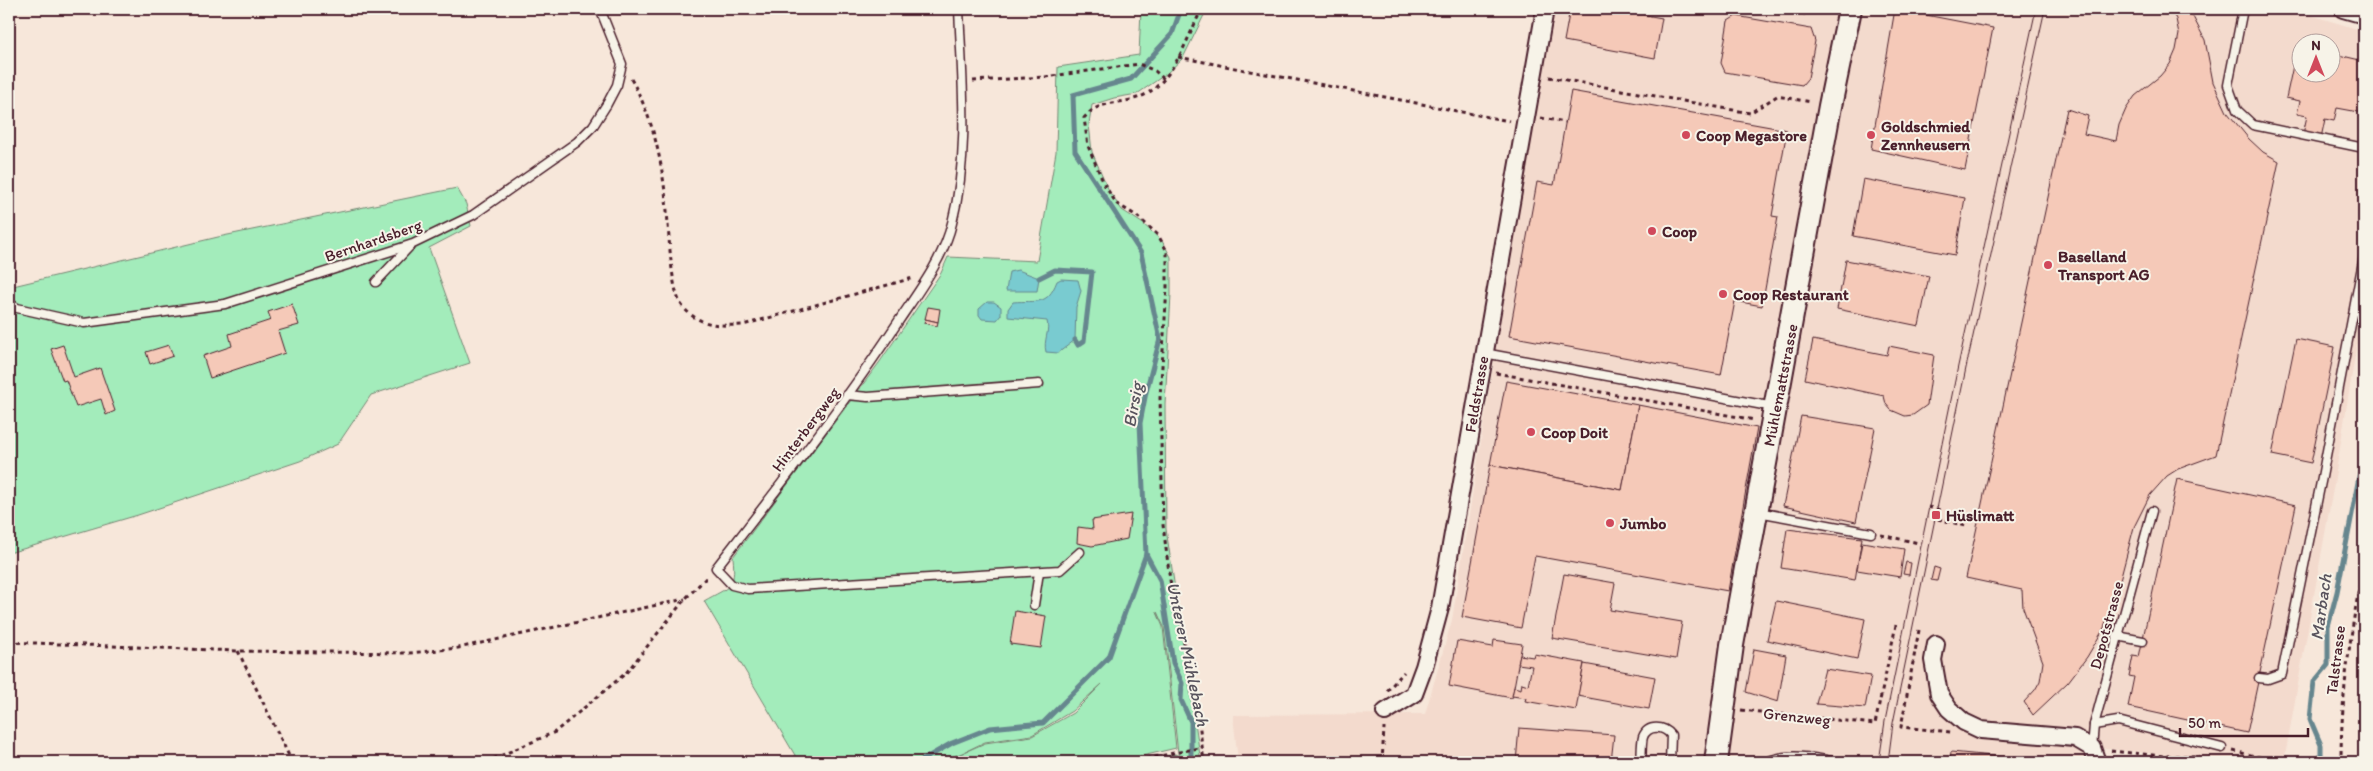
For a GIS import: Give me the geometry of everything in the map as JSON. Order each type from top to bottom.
[{"type":"main road","name":"Mühlemattstrasse","points":[[1716,762],[1720,719],[1756,512],[1830,106],[1850,9]]},
{"type":"street","name":"Feldstrasse","points":[[1385,712],[1414,694],[1424,667],[1440,608],[1480,370],[1545,9]]},
{"type":"street","points":[[2343,9],[2364,15]]},
{"type":"street","points":[[1936,644],[1933,660],[1939,694],[1949,709],[1964,722],[1981,730],[2075,738],[2095,755]]},
{"type":"lane","points":[[600,9],[622,64]]},
{"type":"lane","name":"Hinterbergweg","points":[[716,568],[875,357],[931,272],[952,225],[962,172],[964,125],[959,9]]},
{"type":"lane","points":[[2243,9],[2228,85],[2237,110],[2253,125],[2364,148]]},
{"type":"lane","name":"Bernhardsberg","points":[[9,303],[17,308],[84,322],[224,304],[413,244],[473,215],[577,142],[593,126],[607,104],[616,85],[622,64]]},
{"type":"lane","points":[[376,282],[413,244]]},
{"type":"lane","points":[[2259,678],[2268,680],[2282,674],[2364,256]]},
{"type":"lane","points":[[1484,352],[1774,415]]},
{"type":"lane","points":[[847,395],[868,397],[1038,384]]},
{"type":"lane","name":"Depotstrasse","points":[[2095,755],[2094,725],[2152,511]]},
{"type":"lane","points":[[1756,512],[1870,533]]},
{"type":"lane","points":[[716,568],[732,586],[748,590],[1060,570],[1080,552]]},
{"type":"lane","points":[[1034,605],[1039,572]]},
{"type":"lane","points":[[2117,636],[2142,641]]},
{"type":"lane","points":[[2094,725],[2118,721],[2222,748]]},
{"type":"lane","points":[[1641,762],[1644,736],[1647,731],[1658,727],[1663,728],[1671,735],[1670,762]]},
{"type":"lane","points":[[1767,762],[1776,758],[1795,756],[1837,762]]},
{"type":"path","points":[[1202,9],[1178,57],[1164,79],[1152,90],[1137,98],[1093,107],[1084,118],[1088,146],[1106,186],[1117,204],[1138,216],[1158,235],[1167,251],[1167,287],[1160,398],[1163,525],[1170,580],[1196,697],[1204,762]]},
{"type":"path","points":[[1178,57],[1525,124]]},
{"type":"path","points":[[622,64],[638,91],[653,127],[666,192],[674,287],[680,304],[691,315],[703,322],[716,326],[742,325],[892,285],[931,272]]},
{"type":"path","points":[[963,82],[1045,76],[1139,64],[1155,71],[1164,79]]},
{"type":"path","points":[[1534,74],[1750,113],[1777,96],[1830,106]]},
{"type":"path","points":[[1480,370],[1774,415]]},
{"type":"path","points":[[1928,507],[1940,510]]},
{"type":"path","points":[[1938,519],[1966,526]]},
{"type":"path","points":[[1870,533],[1920,543]]},
{"type":"path","name":"Talstrasse","points":[[2341,762],[2341,716],[2349,643],[2364,562]]},
{"type":"path","points":[[486,762],[555,732],[626,673],[685,599],[716,568]]},
{"type":"path","points":[[9,642],[238,651],[410,653],[458,648],[685,599]]},
{"type":"path","name":"Grenzweg","points":[[1720,719],[1740,710],[1875,724],[1896,625]]},
{"type":"path","points":[[1920,630],[1901,727],[1964,734],[1981,730]]},
{"type":"path","points":[[238,651],[292,762]]},
{"type":"path","points":[[1382,762],[1385,712]]},
{"type":"path","points":[[1131,762],[1203,747]]},
{"type":"path","points":[[2095,755],[2207,755],[2222,748],[2281,762]]},
{"type":"shaded area","points":[[1551,9],[2290,9],[2364,31],[2364,300],[2335,478],[2284,762],[2240,762],[2086,747],[2090,762],[1238,762],[1233,715],[1425,714],[1452,620]]},
{"type":"green space","points":[[1141,9],[1207,9],[1183,58],[1166,74],[1137,94],[1114,98],[1092,105],[1089,124],[1092,152],[1110,193],[1122,210],[1142,223],[1162,241],[1171,257],[1165,405],[1166,529],[1201,762],[1179,762],[1164,627],[1157,612],[1163,627],[1176,748],[1117,762],[945,762],[957,755],[944,762],[799,762],[704,601],[725,589],[732,581],[733,557],[879,363],[941,273],[948,257],[1037,261],[1056,152],[1058,67],[1139,55]],"holes":[[[1102,684],[1073,713],[1032,736],[985,743],[958,755],[985,742],[1032,735],[1072,711]]]},
{"type":"green space","points":[[457,188],[466,204],[471,226],[429,248],[470,363],[371,395],[338,444],[300,461],[138,515],[9,553],[9,335],[11,324],[9,287],[218,237]]},
{"type":"green space","points":[[1176,754],[1177,762],[1143,762]]},
{"type":"water","points":[[1018,270],[1039,278],[1037,291],[1006,291],[1009,272]]},
{"type":"water","points":[[1061,279],[1078,280],[1081,291],[1076,307],[1075,340],[1058,353],[1046,352],[1047,321],[1008,317],[1008,309],[1013,302],[1045,299],[1057,281]]},
{"type":"water","points":[[987,302],[994,302],[1001,307],[1001,315],[997,320],[982,319],[979,315],[979,309]]},
{"type":"building","points":[[1570,9],[1613,9],[1662,18],[1655,58],[1564,41]]},
{"type":"building","points":[[1769,9],[1806,9],[1805,15]]},
{"type":"building","points":[[1895,9],[1993,28],[1965,170],[1871,149]]},
{"type":"building","points":[[2170,9],[2189,9],[2205,40],[2213,82],[2227,112],[2249,139],[2263,152],[2279,161],[2216,455],[2178,469],[2167,476],[2150,495],[2134,527],[2115,600],[2103,630],[2087,657],[2068,682],[2033,715],[2024,702],[2040,681],[2043,662],[2023,608],[2022,590],[1966,578],[2067,109],[2088,116],[2084,134],[2116,141],[2119,125],[2126,109],[2135,96],[2160,76],[2170,64],[2176,50],[2179,34],[2176,19]]},
{"type":"building","points":[[1736,16],[1811,29],[1815,41],[1808,78],[1802,85],[1725,72],[1721,63],[1728,21]]},
{"type":"building","points":[[2340,55],[2364,61],[2364,113],[2337,108],[2334,121],[2325,119],[2321,138],[2303,134],[2307,116],[2297,114],[2300,101],[2286,98],[2290,79],[2290,82],[2340,82]]},
{"type":"building","name":"Coop","points":[[1571,91],[1787,130],[1772,216],[1778,217],[1762,306],[1735,301],[1721,375],[1509,336],[1537,182],[1554,185]]},
{"type":"building","points":[[1863,179],[1965,198],[1955,255],[1853,236]]},
{"type":"building","points":[[1846,260],[1929,276],[1919,326],[1837,309]]},
{"type":"building","points":[[292,304],[299,325],[278,331],[285,353],[210,378],[203,356],[232,346],[229,334],[271,320],[268,312]]},
{"type":"building","points":[[928,307],[940,309],[938,322],[925,319]]},
{"type":"building","points":[[925,319],[938,322],[937,326],[924,323]]},
{"type":"building","points":[[2296,339],[2335,347],[2311,463],[2272,455]]},
{"type":"building","points":[[1813,340],[1887,355],[1889,346],[1934,355],[1927,405],[1913,415],[1905,416],[1891,410],[1886,404],[1884,396],[1805,379]]},
{"type":"building","points":[[63,345],[74,377],[100,368],[115,411],[106,415],[101,399],[76,407],[66,380],[63,381],[51,349]]},
{"type":"building","points":[[169,345],[173,356],[150,364],[146,352]]},
{"type":"building","points":[[1506,381],[1638,405],[1622,490],[1490,465]]},
{"type":"building","name":"Jumbo","points":[[1638,405],[1757,428],[1728,591],[1535,556],[1521,628],[1462,617],[1490,465],[1622,490]]},
{"type":"building","points":[[1801,416],[1875,428],[1856,522],[1783,506]]},
{"type":"building","points":[[2177,479],[2296,505],[2247,733],[2128,707],[2134,677],[2129,676],[2133,656],[2139,657]]},
{"type":"building","points":[[1131,514],[1127,539],[1092,546],[1077,543],[1078,527],[1093,529],[1092,520]]},
{"type":"building","points":[[1787,529],[1862,538],[1855,580],[1781,568]]},
{"type":"building","points":[[1862,542],[1904,549],[1900,577],[1857,570]]},
{"type":"building","points":[[1906,562],[1911,563],[1909,575],[1903,574]]},
{"type":"building","points":[[1934,567],[1940,569],[1937,581],[1931,580]]},
{"type":"building","points":[[1564,574],[1615,583],[1610,610],[1682,622],[1676,659],[1552,638]]},
{"type":"building","points":[[1776,601],[1865,619],[1857,659],[1767,640]]},
{"type":"building","points":[[1015,611],[1046,616],[1041,648],[1010,644]]},
{"type":"building","points":[[1494,640],[1522,644],[1512,698],[1449,686],[1457,641],[1493,647]]},
{"type":"building","points":[[1754,649],[1786,655],[1778,702],[1746,692]]},
{"type":"building","points":[[1534,654],[1584,663],[1576,710],[1525,701],[1526,698],[1512,696],[1514,687],[1521,689],[1522,683],[1528,685],[1532,666],[1518,664],[1520,655],[1533,657]]},
{"type":"building","points":[[1584,664],[1655,677],[1649,709],[1578,696]]},
{"type":"building","points":[[1825,669],[1871,676],[1865,708],[1816,704]]},
{"type":"building","points":[[1519,728],[1614,735],[1611,762],[1516,762]]},
{"type":"building","points":[[1951,752],[2055,762],[1950,762]]},
{"type":"waterway","name":"Birsig","points":[[919,762],[952,743],[990,728],[1043,723],[1109,657],[1146,554],[1140,423],[1160,339],[1141,253],[1075,151],[1073,95],[1131,79],[1172,34],[1181,9]]},
{"type":"waterway","points":[[1039,278],[1055,270],[1092,272],[1084,341],[1078,345],[1075,340]]},
{"type":"waterway","name":"Marbach","points":[[2321,762],[2321,745],[2310,719],[2314,682],[2328,665],[2328,626],[2337,592],[2364,451]]},
{"type":"waterway","name":"Unterer Mühlebach","points":[[1146,554],[1160,580],[1173,663],[1182,683],[1181,700],[1191,722],[1191,762]]},
{"type":"tram line","points":[[1879,762],[1885,721],[1958,366],[2036,9]]},
{"type":"tram line","points":[[1888,762],[1893,723],[1966,368],[2045,9]]},
{"type":"place","name":"Coop Megastore","points":[[1686,135]]},
{"type":"place","name":"Goldschmied Zennheusern","points":[[1871,135]]},
{"type":"place","name":"Coop","points":[[1652,231]]},
{"type":"place","name":"Baselland Transport AG","points":[[2048,265]]},
{"type":"place","name":"Coop Restaurant","points":[[1723,294]]},
{"type":"place","name":"Coop Doit","points":[[1531,432]]},
{"type":"place","name":"Hüslimatt","points":[[1936,515]]},
{"type":"place","name":"Jumbo","points":[[1610,523]]}]
